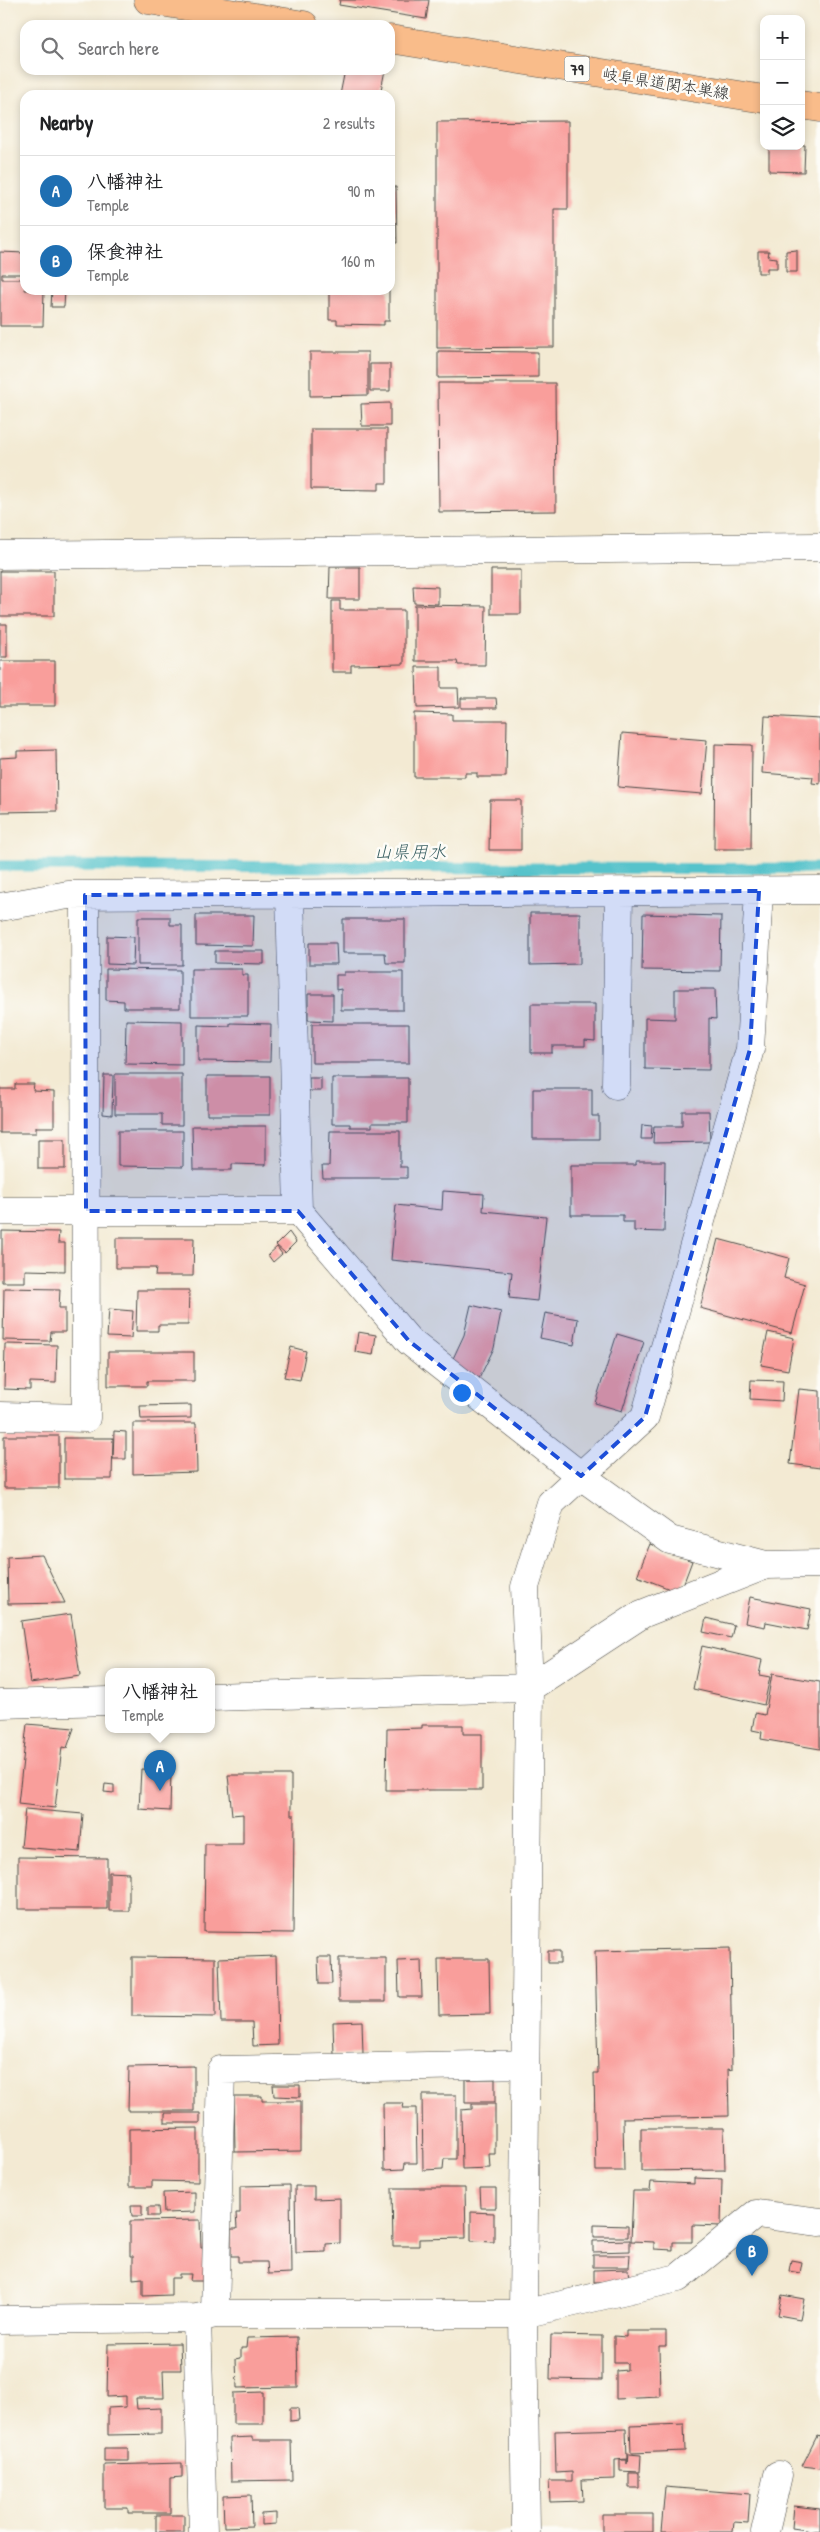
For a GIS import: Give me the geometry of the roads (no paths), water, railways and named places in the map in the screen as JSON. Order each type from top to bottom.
[{"type":"main road","points":[[148,0],[273,20]]},
{"type":"main road","name":"岐阜県道関本巣線","points":[[395,40],[760,98]]},
{"type":"main road","points":[[805,106],[820,108]]},
{"type":"street","points":[[0,555],[820,547]]},
{"type":"street","points":[[0,907],[68,895],[820,890]]},
{"type":"street","points":[[526,2532],[523,2314],[529,1688],[525,1587],[551,1503],[645,1417],[750,1049],[760,891]]},
{"type":"street","points":[[616,1086],[619,892]]},
{"type":"street","points":[[290,894],[298,1211],[408,1340],[581,1476],[670,1540],[766,1566],[820,1564]]},
{"type":"street","points":[[0,1416],[86,1418],[85,895]]},
{"type":"street","points":[[0,1211],[298,1211]]},
{"type":"street","points":[[215,1698],[529,1688],[642,1614],[766,1566]]},
{"type":"street","points":[[0,1704],[105,1701]]},
{"type":"street","points":[[203,2532],[206,2316],[221,2070],[525,2064]]},
{"type":"street","points":[[0,2320],[206,2316],[523,2314],[678,2278],[756,2214],[820,2222]]},
{"type":"street","points":[[765,2532],[778,2475]]},
{"type":"waterway","name":"山県用水","points":[[0,866],[820,868]]},
{"type":"place","name":"八幡神社","points":[[160,1791]]},
{"type":"place","name":"保食神社","points":[[752,2276]]}]
